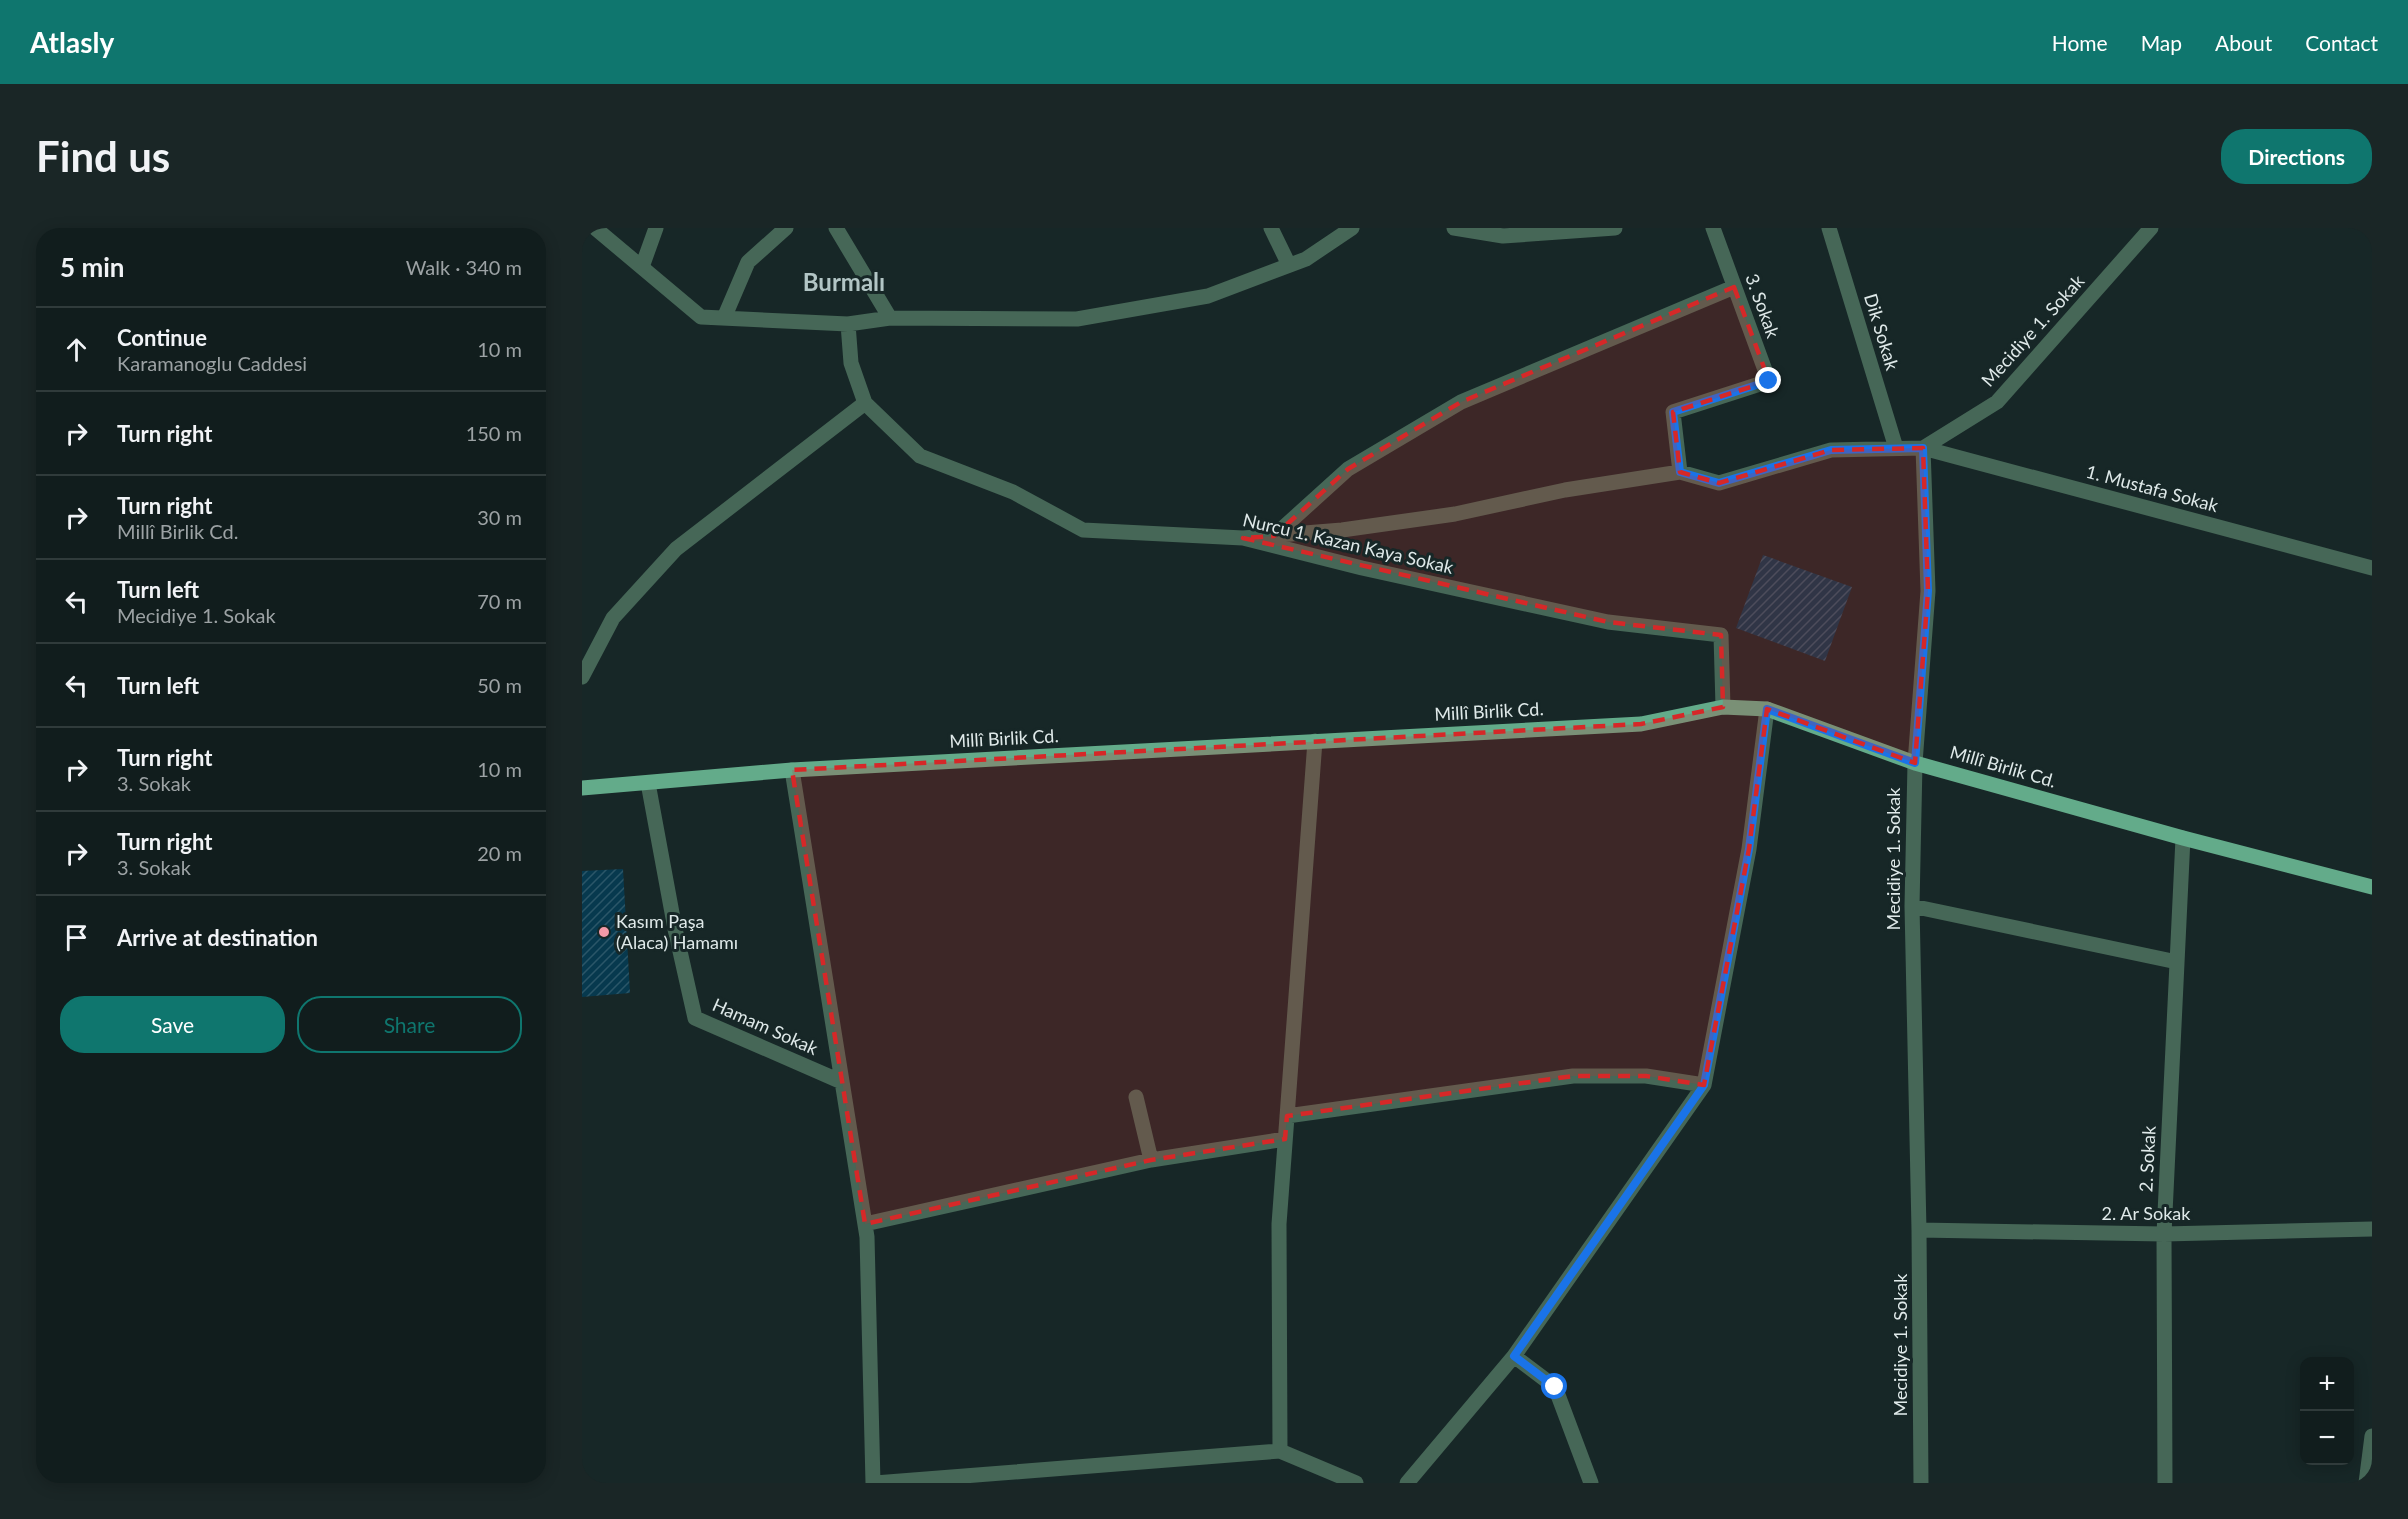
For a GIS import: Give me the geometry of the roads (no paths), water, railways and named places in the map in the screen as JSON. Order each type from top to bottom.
[{"type":"main road","name":"Millî Birlik Cd.","points":[[582,788],[792,770],[1641,724],[1723,706],[1767,709],[1915,763],[2183,838],[2372,887]]},
{"type":"street","points":[[595,228],[701,317],[848,324],[890,318],[1077,319],[1208,296],[1306,259],[1352,228]]},
{"type":"street","points":[[642,267],[656,228]]},
{"type":"street","points":[[724,318],[748,262],[786,228]]},
{"type":"street","points":[[836,228],[890,318]]},
{"type":"street","points":[[1271,228],[1289,265]]},
{"type":"street","points":[[1454,228],[1503,237],[1615,228]]},
{"type":"street","name":"3. Sokak","points":[[1680,472],[1673,412],[1769,381],[1713,228]]},
{"type":"street","name":"Dik Sokak","points":[[1829,228],[1896,448]]},
{"type":"street","name":"Mecidiye 1. Sokak","points":[[1921,1483],[1919,1230],[1912,906],[1915,763],[1928,591],[1923,448],[1997,402],[2151,228]]},
{"type":"street","points":[[1274,536],[1348,469],[1461,402],[1734,287]]},
{"type":"street","name":"Nurcu 1. Kazan Kaya Sokak","points":[[848,324],[850,363],[865,403],[920,456],[1013,492],[1083,530],[1243,538],[1362,568],[1608,622],[1721,635],[1723,706]]},
{"type":"street","points":[[582,677],[613,618],[676,549],[865,403]]},
{"type":"street","name":"1. Mustafa Sokak","points":[[1680,472],[1719,483],[1831,450],[1923,448],[2372,567]]},
{"type":"street","points":[[1243,538],[1342,530],[1455,514],[1565,490],[1680,472]]},
{"type":"street","points":[[1407,1483],[1514,1356],[1704,1085],[1749,849],[1767,709]]},
{"type":"street","points":[[1280,1451],[1279,1224],[1315,741]]},
{"type":"street","points":[[792,770],[865,1224],[874,1483],[993,1478],[1280,1451],[1356,1483]]},
{"type":"street","name":"Hamam Sokak","points":[[648,783],[675,929],[695,1018],[842,1082]]},
{"type":"street","name":"2. Sokak","points":[[2165,1483],[2164,1234],[2183,838]]},
{"type":"street","points":[[1912,906],[2177,962]]},
{"type":"street","points":[[1287,1116],[1573,1076],[1647,1076],[1704,1085]]},
{"type":"street","points":[[1136,1097],[1151,1160]]},
{"type":"street","points":[[865,1224],[1151,1160],[1285,1139]]},
{"type":"street","name":"2. Ar Sokak","points":[[1919,1230],[2164,1234],[2372,1229]]},
{"type":"street","points":[[1514,1356],[1555,1387],[1591,1483]]},
{"type":"street","points":[[2366,1483],[2372,1436]]},
{"type":"place","name":"Kasım Paşa (Alaca) Hamamı","points":[[604,932]]},
{"type":"district","name":"Burmalı","points":[[844,283]]}]
